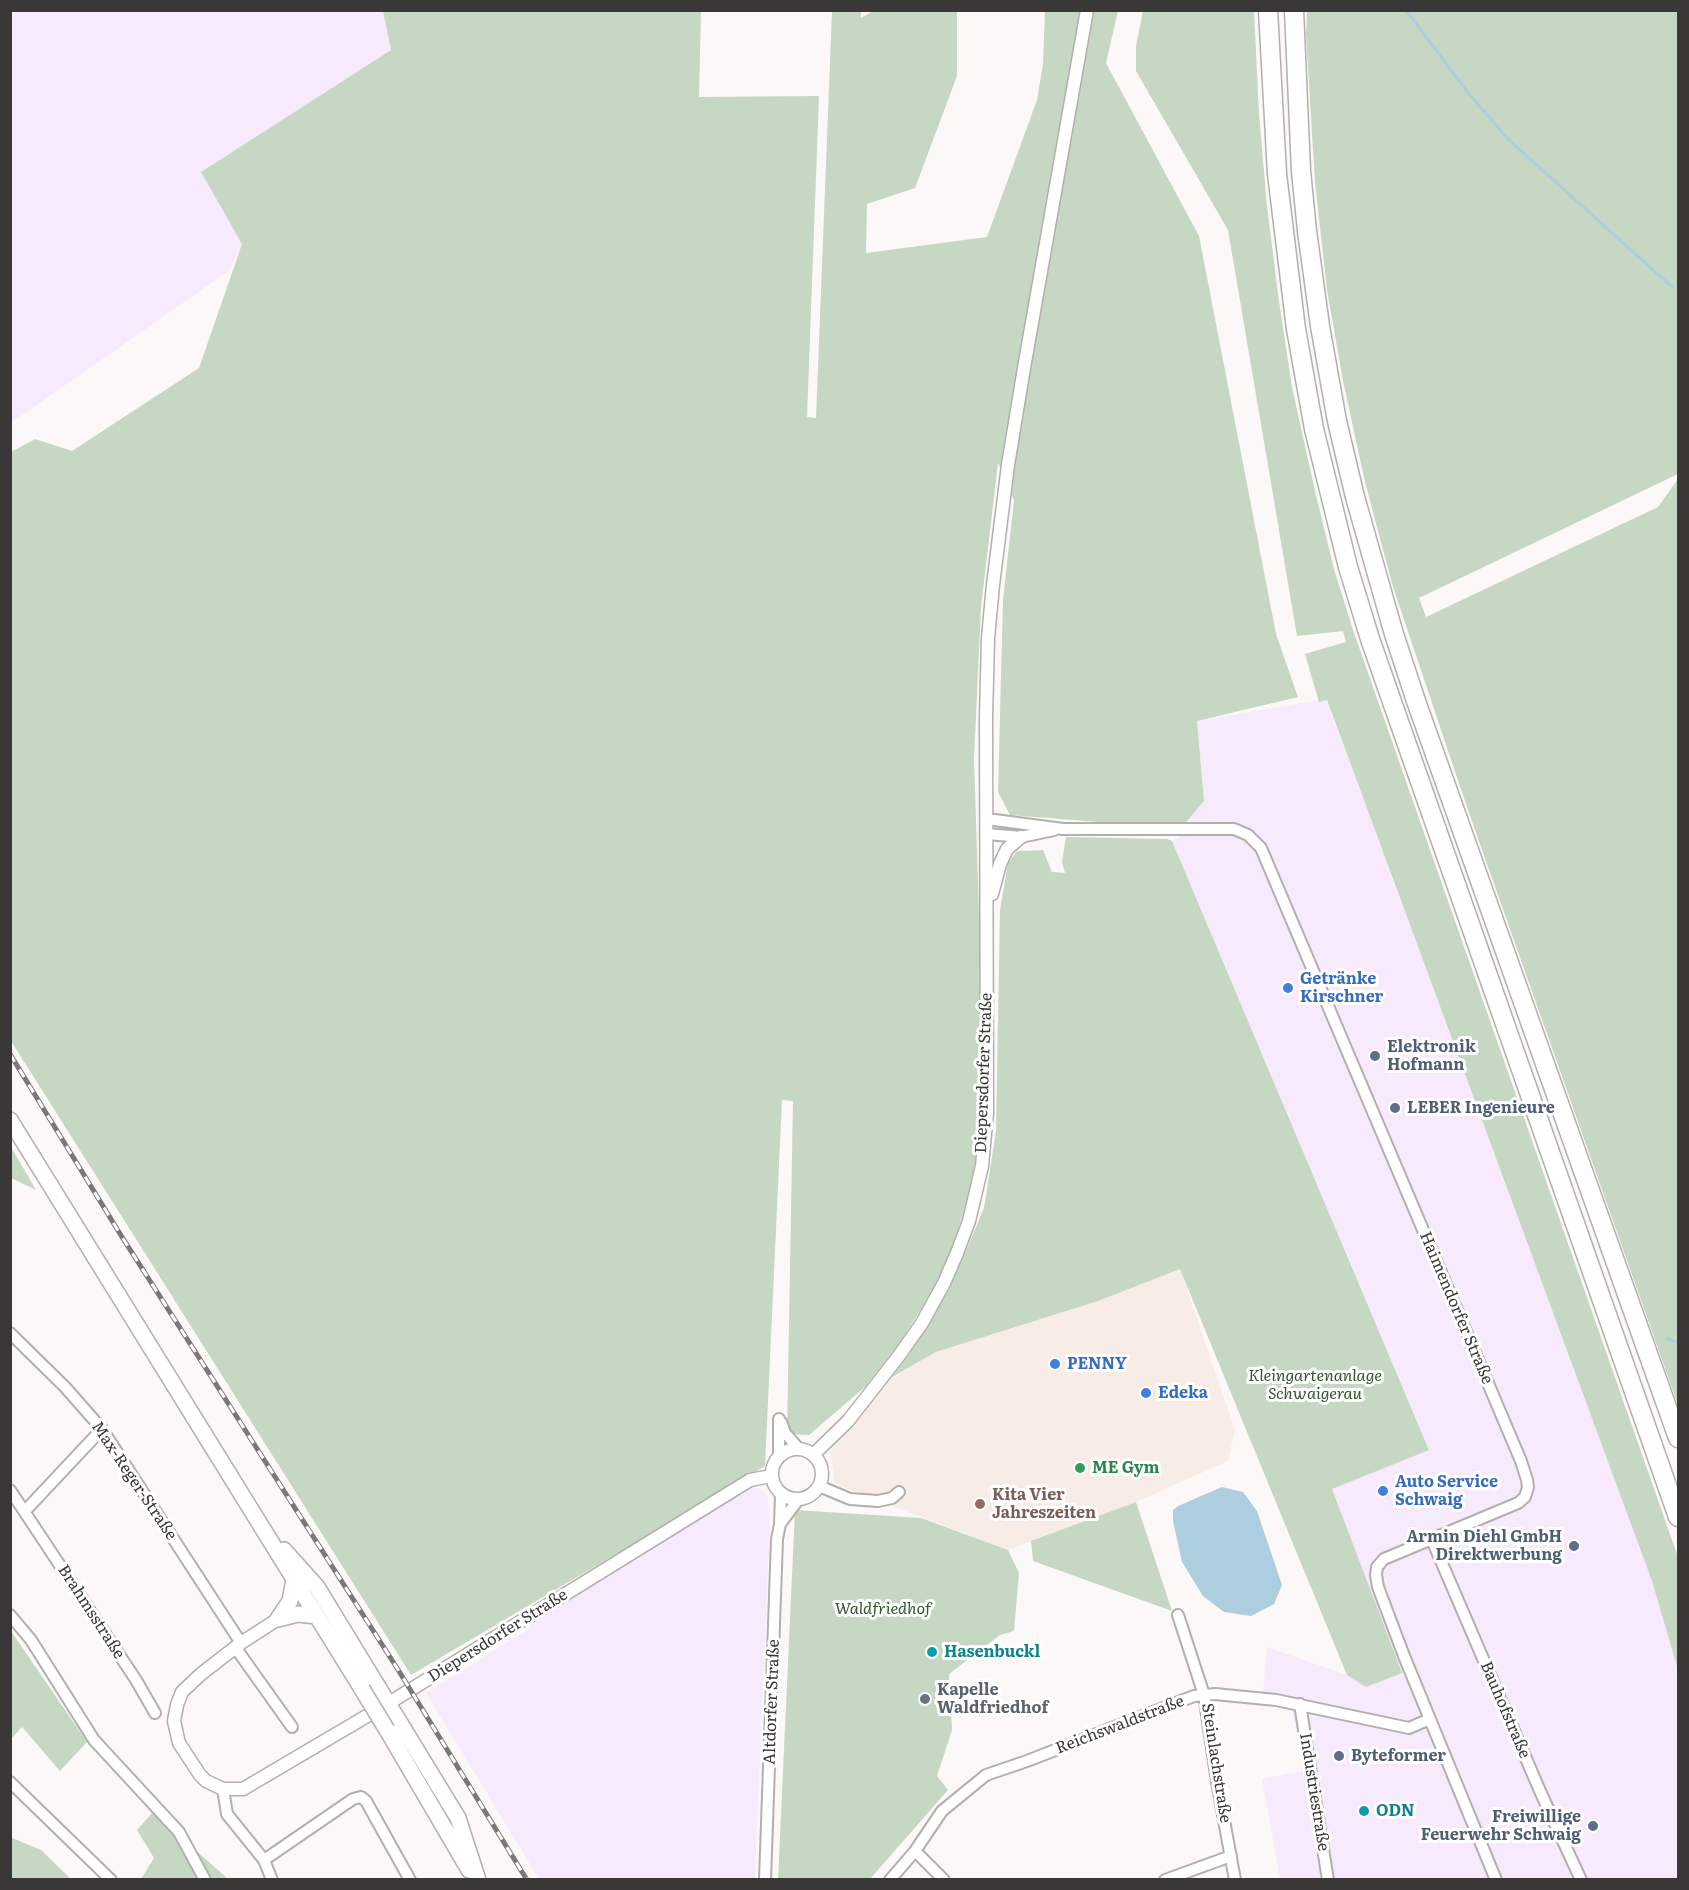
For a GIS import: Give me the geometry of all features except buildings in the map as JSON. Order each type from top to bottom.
[{"type":"highway","points":[[1268,10],[1277,174],[1296,329],[1314,429],[1348,567],[1370,639],[1678,1517]]},
{"type":"highway","points":[[1294,10],[1297,104],[1307,231],[1320,326],[1335,409],[1355,496],[1394,634],[1416,701],[1678,1438]]},
{"type":"main road","points":[[10,1120],[362,1689],[476,1880]]},
{"type":"main road","points":[[262,1526],[317,1587],[390,1703],[458,1818],[476,1880]]},
{"type":"main road","points":[[278,1619],[290,1601],[294,1580]]},
{"type":"main road","points":[[278,1619],[298,1614],[317,1616]]},
{"type":"street","name":"Diepersdorfer Straße","points":[[813,1455],[848,1421],[898,1358],[922,1323],[944,1283],[969,1221],[982,1166],[987,1113],[986,717],[988,638],[999,532],[1026,357],[1088,10]]},
{"type":"street","name":"Haimendorfer Straße","points":[[987,819],[1063,829],[1234,829],[1248,835],[1261,848],[1521,1461],[1527,1480],[1528,1487],[1525,1497],[1518,1503],[1384,1559],[1377,1567],[1376,1575],[1378,1587],[1496,1880]]},
{"type":"street","name":"Haimendorfer Straße","points":[[987,834],[1021,837],[1063,829]]},
{"type":"street","points":[[987,913],[1000,864],[1007,849],[1021,837]]},
{"type":"street","name":"Max-Reger-Straße","points":[[10,1333],[65,1387],[102,1429],[292,1727]]},
{"type":"street","points":[[798,1500],[780,1494],[771,1476],[779,1456],[779,1419],[785,1433],[799,1449]]},
{"type":"street","points":[[25,1511],[102,1429]]},
{"type":"street","points":[[779,1456],[792,1449],[799,1449],[813,1455],[822,1470],[819,1486],[814,1493],[798,1500],[780,1524]]},
{"type":"street","name":"Diepersdorfer Straße","points":[[224,1790],[243,1789],[390,1703],[750,1480],[771,1476]]},
{"type":"street","points":[[819,1486],[850,1499],[878,1501],[892,1497],[899,1492]]},
{"type":"street","name":"Brahmsstraße","points":[[10,1490],[136,1680],[155,1713]]},
{"type":"street","name":"Altdorfer Straße","points":[[765,1880],[780,1494]]},
{"type":"street","name":"Bauhofstraße","points":[[1432,1539],[1540,1791],[1581,1880]]},
{"type":"street","points":[[10,1615],[31,1640],[94,1740],[179,1832],[205,1880]]},
{"type":"street","name":"Steinlachstraße","points":[[1178,1615],[1204,1695],[1235,1880]]},
{"type":"street","points":[[272,1880],[264,1860],[228,1814],[224,1790],[200,1775],[179,1743],[174,1721],[179,1698],[187,1687],[238,1645],[278,1619]]},
{"type":"street","name":"Reichswaldstraße","points":[[890,1880],[915,1851],[942,1811],[986,1775],[1194,1696],[1276,1700],[1409,1728],[1430,1719]]},
{"type":"street","name":"Industriestraße","points":[[1300,1704],[1328,1880]]},
{"type":"street","points":[[10,1782],[111,1880]]},
{"type":"street","points":[[264,1860],[353,1799],[361,1797],[366,1801],[410,1880]]},
{"type":"street","points":[[915,1851],[944,1880]]},
{"type":"street","points":[[1165,1880],[1231,1856]]},
{"type":"shaded area","points":[[11,11],[383,11],[391,50],[201,172],[242,244],[230,270],[11,423]]},
{"type":"shaded area","points":[[1326,699],[1652,1581],[1678,1670],[1678,1879],[1280,1879],[1262,1779],[1303,1771],[1292,1709],[1263,1692],[1267,1647],[1347,1675],[1366,1687],[1332,1489],[1429,1449],[1172,841],[1179,838],[1183,826],[1204,801],[1197,721]]},
{"type":"shaded area","points":[[1180,1268],[1235,1430],[1228,1461],[1136,1502],[1008,1550],[835,1484],[830,1451],[892,1377],[936,1352],[1098,1301]]},
{"type":"shaded area","points":[[755,1487],[768,1497],[770,1519],[755,1879],[539,1879],[426,1693],[527,1630],[539,1616],[745,1489]]},
{"type":"green space","points":[[383,11],[701,11],[699,97],[819,96],[807,417],[816,418],[832,11],[861,11],[861,18],[873,11],[957,11],[957,76],[915,188],[867,204],[866,253],[987,237],[1037,100],[1043,64],[1045,11],[1118,11],[1106,63],[1199,236],[1276,634],[1298,697],[1197,721],[1204,801],[1183,826],[1148,826],[1010,815],[998,792],[1003,600],[1014,500],[998,463],[981,607],[974,759],[981,974],[981,1120],[971,1190],[941,1279],[897,1346],[865,1387],[809,1435],[787,1434],[793,1101],[782,1100],[765,1466],[411,1675],[11,1041],[11,452],[35,439],[72,451],[199,368],[242,244],[201,172],[391,50]]},
{"type":"green space","points":[[1143,11],[1254,11],[1259,114],[1278,294],[1292,387],[1334,569],[1353,630],[1678,1557],[1678,1670],[1652,1581],[1327,700],[1319,702],[1305,654],[1346,642],[1343,631],[1297,636],[1228,230],[1136,71],[1136,46]]},
{"type":"green space","points":[[1307,11],[1678,11],[1678,474],[1419,598],[1426,617],[1658,507],[1678,479],[1678,1405],[1469,813],[1393,587],[1365,482],[1343,381],[1327,290],[1315,183],[1306,34]]},
{"type":"green space","name":"Kleingartenanlage Schwaigerau","points":[[1066,837],[1167,839],[1172,841],[1429,1450],[1332,1489],[1402,1673],[1366,1687],[1347,1675],[1180,1269],[1098,1301],[936,1352],[892,1377],[908,1356],[939,1305],[963,1258],[984,1208],[996,1131],[1000,910],[1008,863],[1017,851],[1043,850],[1052,872],[1065,873],[1062,862]]},
{"type":"green space","points":[[11,1147],[36,1190],[11,1178]]},
{"type":"green space","points":[[1136,1502],[1172,1611],[1033,1561],[1031,1541]]},
{"type":"green space","name":"Waldfriedhof","points":[[795,1510],[921,1518],[1008,1550],[1019,1573],[1014,1631],[1000,1635],[949,1674],[952,1730],[937,1776],[948,1790],[870,1879],[778,1880]]},
{"type":"green space","points":[[11,1631],[87,1742],[60,1771],[22,1727],[11,1739]]},
{"type":"green space","points":[[153,1812],[228,1879],[141,1879],[154,1858],[137,1830]]},
{"type":"green space","points":[[10,1837],[41,1850],[71,1879],[11,1879]]},
{"type":"water","points":[[1222,1487],[1243,1492],[1257,1511],[1282,1585],[1274,1604],[1251,1616],[1224,1612],[1203,1596],[1182,1562],[1173,1521],[1173,1510]]},
{"type":"waterway","points":[[1406,10],[1469,94],[1509,140],[1672,287]]},
{"type":"waterway","points":[[1667,1339],[1678,1342]]},
{"type":"railway","points":[[10,1054],[122,1237],[397,1668],[527,1880]]},
{"type":"place","name":"Getränke Kirschner","points":[[1288,988]]},
{"type":"place","name":"Elektronik Hofmann","points":[[1375,1056]]},
{"type":"place","name":"LEBER Ingenieure","points":[[1395,1108]]},
{"type":"place","name":"PENNY","points":[[1055,1364]]},
{"type":"place","name":"Edeka","points":[[1146,1393]]},
{"type":"place","name":"ME Gym","points":[[1080,1468]]},
{"type":"place","name":"Auto Service Schwaig","points":[[1383,1491]]},
{"type":"place","name":"Kita Vier Jahreszeiten","points":[[980,1504]]},
{"type":"place","name":"Armin Diehl GmbH Direktwerbung","points":[[1574,1546]]},
{"type":"place","name":"Hasenbuckl","points":[[932,1652]]},
{"type":"place","name":"Kapelle Waldfriedhof","points":[[925,1699]]},
{"type":"place","name":"Byteformer","points":[[1339,1756]]},
{"type":"place","name":"ODN","points":[[1364,1811]]},
{"type":"place","name":"Freiwillige Feuerwehr Schwaig","points":[[1593,1826]]}]
